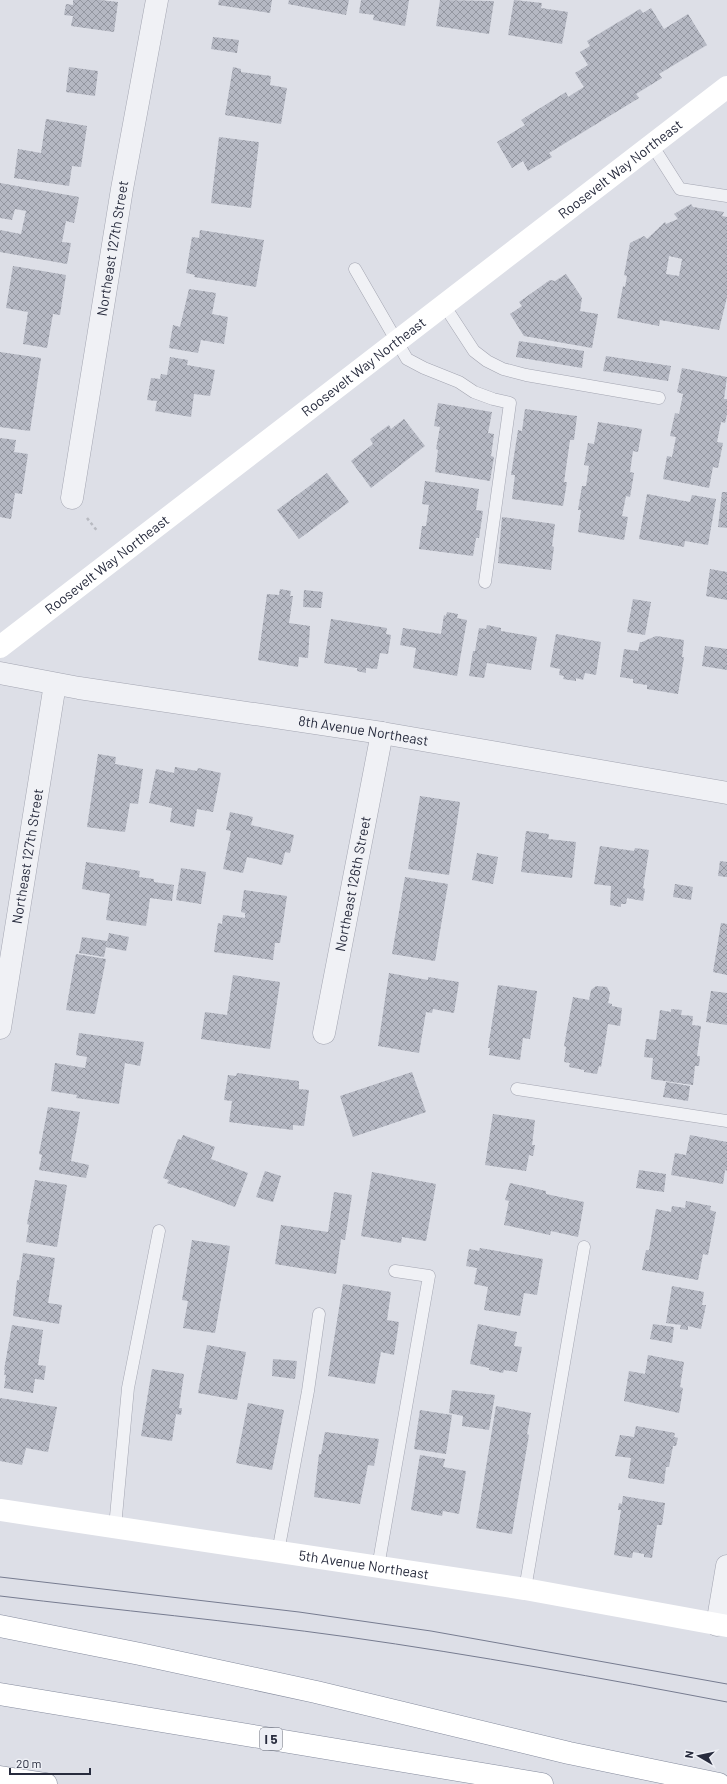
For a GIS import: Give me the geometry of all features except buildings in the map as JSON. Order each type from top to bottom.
[{"type":"main road","name":"Roosevelt Way Northeast","points":[[0,648],[727,87]]},
{"type":"main road","name":"5th Avenue Northeast","points":[[0,1510],[525,1589],[722,1625]]},
{"type":"main road","points":[[0,1626],[140,1654],[316,1692],[569,1753],[719,1784]]},
{"type":"main road","name":"I 5","points":[[0,1694],[542,1784]]},
{"type":"main road","points":[[0,1777],[46,1784]]},
{"type":"street","name":"Northeast 127th Street","points":[[72,498],[122,189],[157,0]]},
{"type":"street","name":"8th Avenue Northeast","points":[[0,673],[55,684],[382,734],[727,793]]},
{"type":"street","name":"Northeast 127th Street","points":[[0,1023],[55,684]]},
{"type":"street","name":"Northeast 126th Street","points":[[324,1033],[382,734]]},
{"type":"street","points":[[722,1625],[727,1566]]},
{"type":"lane","points":[[652,145],[680,189],[727,196]]},
{"type":"lane","points":[[355,269],[407,359],[424,368],[459,382],[474,392],[510,403],[485,582]]},
{"type":"lane","points":[[444,305],[474,350],[487,361],[503,369],[526,375],[659,398]]},
{"type":"lane","points":[[517,1089],[727,1121]]},
{"type":"lane","points":[[115,1527],[128,1388],[159,1231]]},
{"type":"lane","points":[[525,1589],[584,1247]]},
{"type":"lane","points":[[378,1567],[429,1276],[395,1271]]},
{"type":"lane","points":[[278,1552],[308,1391],[319,1314]]},
{"type":"tram line","points":[[0,1577],[299,1612],[431,1631],[727,1684]]},
{"type":"tram line","points":[[0,1596],[348,1637],[538,1667],[727,1702]]}]
